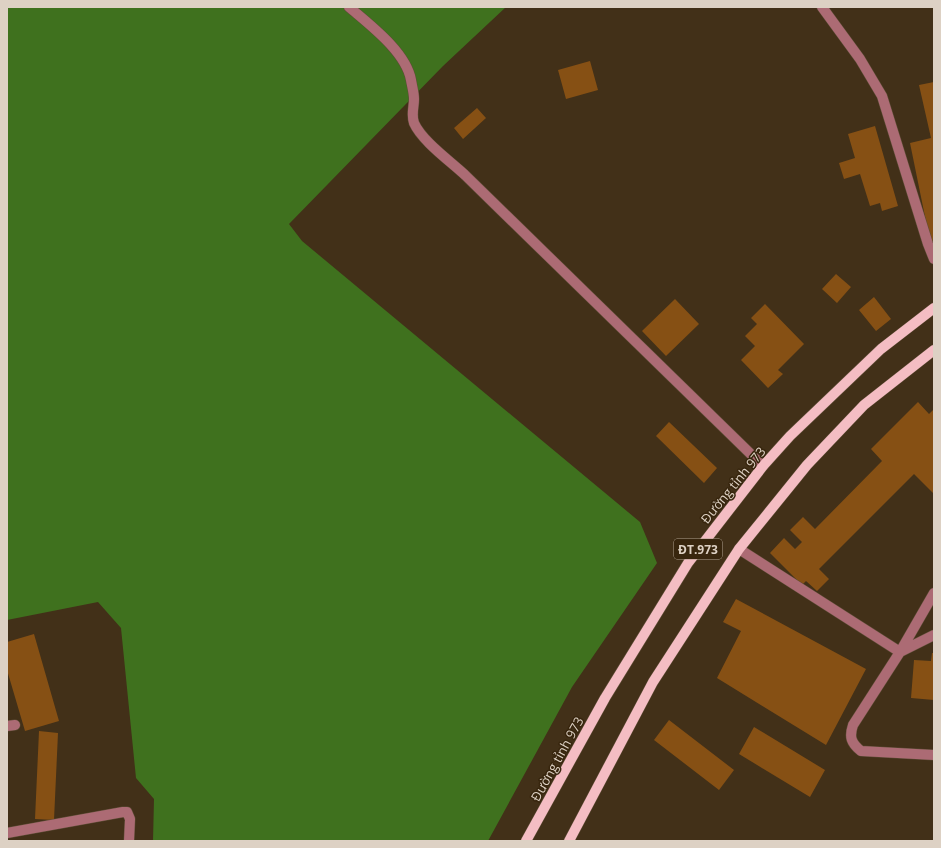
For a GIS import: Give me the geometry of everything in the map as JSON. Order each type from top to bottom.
[{"type":"main road","name":"Đường tỉnh 973","points":[[526,841],[605,698],[688,563],[763,466],[790,436],[881,349],[934,308]]},
{"type":"main road","name":"ĐT.973","points":[[569,841],[653,682],[740,549],[807,465],[864,406],[934,350]]},
{"type":"street","points":[[349,7],[398,53],[406,67],[414,98],[412,115],[421,134],[471,180],[763,466]]},
{"type":"street","points":[[822,7],[860,59],[882,96],[934,259]]},
{"type":"street","points":[[740,549],[900,652]]},
{"type":"street","points":[[934,593],[900,652],[853,725],[851,740],[861,751],[934,755]]},
{"type":"street","points":[[900,652],[934,635]]},
{"type":"street","points":[[7,833],[127,812],[130,819],[129,841]]},
{"type":"green space","points":[[7,7],[506,7],[443,66],[289,224],[302,241],[640,522],[657,563],[572,687],[488,841],[153,841],[154,799],[136,778],[121,628],[98,602],[7,620]]},
{"type":"building","points":[[590,61],[598,90],[566,99],[558,70]]},
{"type":"building","points":[[934,82],[934,245],[931,246],[910,143],[931,138],[919,85]]},
{"type":"building","points":[[477,108],[486,118],[463,139],[454,128]]},
{"type":"building","points":[[875,126],[898,206],[882,211],[880,203],[870,206],[860,174],[844,179],[839,163],[855,158],[848,134]]},
{"type":"building","points":[[836,274],[851,287],[837,303],[822,289]]},
{"type":"building","points":[[874,297],[891,319],[876,331],[859,310]]},
{"type":"building","points":[[675,299],[699,324],[666,356],[642,331]]},
{"type":"building","points":[[765,304],[804,344],[778,370],[783,374],[768,388],[741,360],[755,346],[745,336],[757,324],[751,318]]},
{"type":"building","points":[[918,402],[929,414],[934,409],[934,494],[914,474],[819,569],[829,579],[817,591],[806,581],[802,585],[770,553],[784,538],[795,549],[802,542],[790,530],[803,517],[815,529],[882,461],[871,449]]},
{"type":"building","points":[[669,422],[717,468],[704,483],[656,436]]},
{"type":"building","points":[[736,599],[866,669],[826,745],[717,678],[741,631],[723,622]]},
{"type":"building","points":[[34,634],[59,721],[25,731],[7,670],[7,642]]},
{"type":"building","points":[[932,653],[934,653],[934,700],[911,698],[914,660],[931,661]]},
{"type":"building","points":[[669,720],[734,770],[719,790],[654,740]]},
{"type":"building","points":[[754,727],[825,770],[810,797],[739,754]]},
{"type":"building","points":[[39,731],[58,733],[54,820],[35,819]]}]
